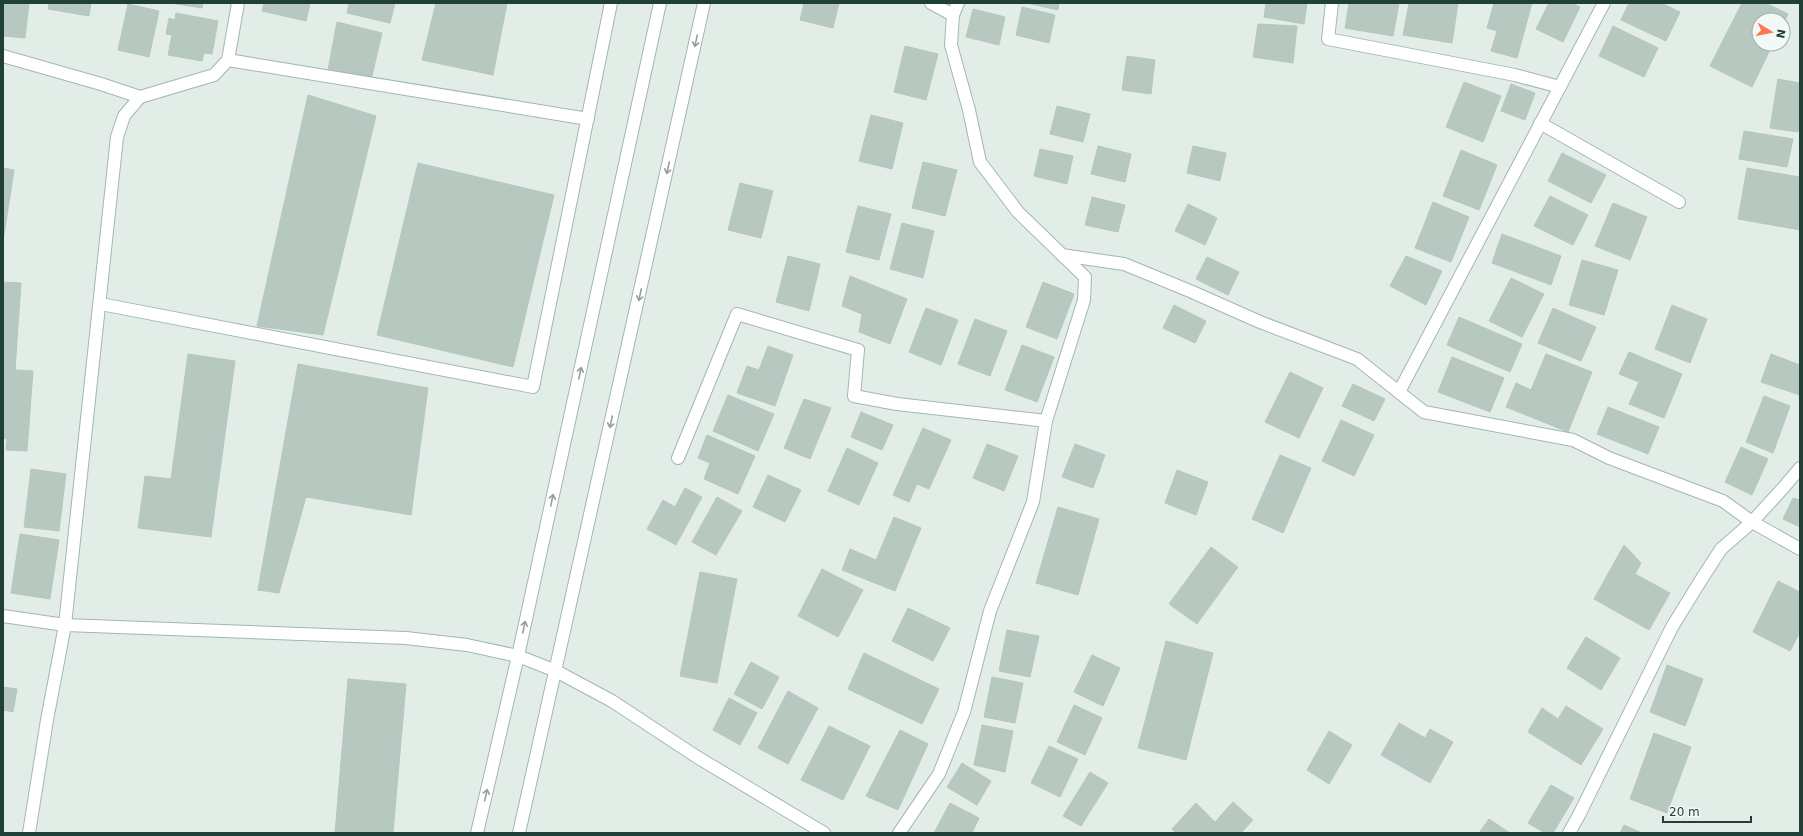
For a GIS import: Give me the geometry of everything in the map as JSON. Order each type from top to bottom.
[{"type":"street","points":[[29,833],[47,720],[66,625],[101,304],[117,137],[124,116],[140,98],[214,75],[228,60],[238,3]]},
{"type":"street","points":[[101,304],[534,387],[611,3]]},
{"type":"street","points":[[477,833],[518,656],[660,3]]},
{"type":"street","points":[[519,833],[704,3]]},
{"type":"street","points":[[931,3],[953,15]]},
{"type":"street","points":[[899,833],[939,774],[964,712],[990,611],[1033,502],[1046,421],[1084,300],[1085,277],[1018,212],[980,162],[969,110],[951,45],[953,15],[958,3]]},
{"type":"street","points":[[1332,3],[1328,39],[1514,75],[1560,87]]},
{"type":"street","points":[[1399,392],[1604,3]]},
{"type":"street","points":[[3,56],[101,84],[140,98]]},
{"type":"street","points":[[228,60],[588,119]]},
{"type":"street","points":[[1540,123],[1678,202]]},
{"type":"street","points":[[1062,255],[1124,264],[1260,322],[1357,359],[1424,412],[1573,440],[1609,458],[1722,501],[1752,522],[1800,549]]},
{"type":"street","points":[[678,458],[737,314],[858,350],[854,396],[897,404],[1046,421]]},
{"type":"street","points":[[1569,833],[1672,627],[1721,549],[1752,522],[1800,468]]},
{"type":"street","points":[[3,616],[66,625],[406,638],[467,645],[518,656],[556,671],[612,701],[697,757],[824,833]]},
{"type":"building","points":[[3,3],[29,3],[25,38],[3,36]]},
{"type":"building","points":[[49,3],[91,3],[89,16],[48,9]]},
{"type":"building","points":[[170,3],[203,3],[202,8]]},
{"type":"building","points":[[264,3],[310,3],[306,21],[262,11]]},
{"type":"building","points":[[349,3],[395,3],[390,23],[347,13]]},
{"type":"building","points":[[436,3],[507,3],[493,75],[422,60]]},
{"type":"building","points":[[804,3],[839,3],[833,28],[800,20]]},
{"type":"building","points":[[1027,3],[1059,3],[1058,10]]},
{"type":"building","points":[[1266,3],[1307,3],[1304,24],[1264,17]]},
{"type":"building","points":[[1349,3],[1399,3],[1393,36],[1345,28]]},
{"type":"building","points":[[1409,3],[1458,3],[1452,43],[1403,35]]},
{"type":"building","points":[[1494,3],[1532,3],[1517,58],[1491,51],[1497,31],[1487,28]]},
{"type":"building","points":[[1549,3],[1571,3],[1580,7],[1563,42],[1536,29]]},
{"type":"building","points":[[1629,3],[1661,3],[1680,12],[1666,41],[1621,20]]},
{"type":"building","points":[[1742,3],[1766,3],[1784,12],[1751,12],[1751,52],[1769,52],[1752,87],[1710,66]]},
{"type":"building","points":[[128,4],[159,11],[149,57],[118,50]]},
{"type":"building","points":[[1022,7],[1055,15],[1049,43],[1016,35]]},
{"type":"building","points":[[973,9],[1005,17],[999,45],[966,37]]},
{"type":"building","points":[[176,13],[218,21],[212,54],[204,53],[202,61],[168,55],[172,35],[166,34],[169,18],[175,20]]},
{"type":"building","points":[[337,22],[382,33],[371,80],[328,70]]},
{"type":"building","points":[[1258,24],[1297,26],[1293,63],[1253,57]]},
{"type":"building","points":[[1613,26],[1658,48],[1644,77],[1599,56]]},
{"type":"building","points":[[905,46],[938,54],[926,100],[894,92]]},
{"type":"building","points":[[1127,56],[1155,60],[1151,94],[1122,90]]},
{"type":"building","points":[[1778,79],[1800,83],[1800,119],[1798,132],[1770,128]]},
{"type":"building","points":[[1464,82],[1501,96],[1483,142],[1446,127]]},
{"type":"building","points":[[1511,84],[1535,93],[1525,120],[1501,111]]},
{"type":"building","points":[[308,95],[376,116],[323,335],[257,326]]},
{"type":"building","points":[[1057,106],[1090,114],[1083,142],[1050,134]]},
{"type":"building","points":[[871,115],[903,123],[892,169],[859,161]]},
{"type":"building","points":[[1744,131],[1793,139],[1787,167],[1739,159]]},
{"type":"building","points":[[1098,146],[1131,154],[1125,182],[1091,174]]},
{"type":"building","points":[[1193,146],[1226,153],[1220,181],[1187,173]]},
{"type":"building","points":[[1040,149],[1073,156],[1067,184],[1034,176]]},
{"type":"building","points":[[1461,150],[1497,165],[1479,210],[1443,196]]},
{"type":"building","points":[[1562,153],[1606,175],[1591,203],[1548,181]]},
{"type":"building","points":[[923,162],[957,170],[945,216],[912,208]]},
{"type":"building","points":[[418,163],[554,195],[513,367],[377,335]]},
{"type":"building","points":[[3,168],[14,170],[3,241]]},
{"type":"building","points":[[1747,168],[1800,177],[1800,230],[1738,219]]},
{"type":"building","points":[[740,183],[773,191],[761,238],[728,230]]},
{"type":"building","points":[[1550,196],[1588,215],[1573,245],[1534,226]]},
{"type":"building","points":[[1092,197],[1125,205],[1118,232],[1085,225]]},
{"type":"building","points":[[1433,202],[1469,217],[1451,262],[1415,248]]},
{"type":"building","points":[[1613,203],[1647,217],[1630,260],[1595,246]]},
{"type":"building","points":[[1188,204],[1217,218],[1205,245],[1175,231]]},
{"type":"building","points":[[858,206],[891,214],[879,260],[846,252]]},
{"type":"building","points":[[902,223],[934,231],[923,278],[890,269]]},
{"type":"building","points":[[1502,234],[1561,256],[1551,285],[1492,263]]},
{"type":"building","points":[[788,256],[820,264],[809,311],[776,302]]},
{"type":"building","points":[[1406,256],[1442,271],[1426,305],[1390,286]]},
{"type":"building","points":[[1207,257],[1239,272],[1228,295],[1196,279]]},
{"type":"building","points":[[1582,260],[1618,270],[1604,315],[1569,305]]},
{"type":"building","points":[[850,276],[907,299],[890,344],[859,332],[862,314],[842,306]]},
{"type":"building","points":[[1511,278],[1544,294],[1522,337],[1489,321]]},
{"type":"building","points":[[3,282],[21,283],[15,370],[33,371],[27,451],[6,450],[7,439],[3,438]]},
{"type":"building","points":[[1043,282],[1074,294],[1057,339],[1026,327]]},
{"type":"building","points":[[1174,305],[1206,321],[1195,343],[1163,328]]},
{"type":"building","points":[[1672,305],[1707,319],[1690,363],[1655,349]]},
{"type":"building","points":[[926,308],[958,320],[941,365],[909,352]]},
{"type":"building","points":[[1553,308],[1596,327],[1581,361],[1538,343]]},
{"type":"building","points":[[1459,317],[1522,344],[1510,372],[1447,345]]},
{"type":"building","points":[[975,319],[1007,331],[990,376],[958,364]]},
{"type":"building","points":[[1022,345],[1054,357],[1037,402],[1005,390]]},
{"type":"building","points":[[768,346],[793,355],[775,406],[737,393],[747,366],[759,370]]},
{"type":"building","points":[[1629,352],[1682,374],[1664,418],[1629,404],[1639,382],[1619,374]]},
{"type":"building","points":[[188,354],[235,361],[211,537],[138,528],[145,476],[171,479]]},
{"type":"building","points":[[1546,354],[1592,372],[1568,432],[1506,407],[1516,383],[1531,390]]},
{"type":"building","points":[[1771,354],[1800,365],[1800,395],[1761,382]]},
{"type":"building","points":[[1452,357],[1504,378],[1490,412],[1438,392]]},
{"type":"building","points":[[298,364],[428,388],[411,515],[306,497],[279,593],[258,590]]},
{"type":"building","points":[[1290,372],[1323,388],[1299,438],[1265,422]]},
{"type":"building","points":[[1353,384],[1385,399],[1374,421],[1342,406]]},
{"type":"building","points":[[728,395],[774,414],[758,451],[713,431]]},
{"type":"building","points":[[1764,396],[1790,406],[1773,453],[1746,442]]},
{"type":"building","points":[[804,399],[831,408],[810,459],[784,448]]},
{"type":"building","points":[[1608,407],[1659,427],[1648,454],[1597,434]]},
{"type":"building","points":[[861,412],[893,425],[882,450],[851,437]]},
{"type":"building","points":[[1341,420],[1374,435],[1354,476],[1322,461]]},
{"type":"building","points":[[923,428],[951,440],[929,489],[917,484],[909,502],[893,495]]},
{"type":"building","points":[[707,435],[755,456],[738,494],[704,479],[710,463],[698,458]]},
{"type":"building","points":[[987,444],[1018,456],[1004,491],[973,478]]},
{"type":"building","points":[[1075,444],[1105,455],[1093,488],[1062,477]]},
{"type":"building","points":[[1741,447],[1768,459],[1752,495],[1725,482]]},
{"type":"building","points":[[847,448],[878,463],[859,505],[828,491]]},
{"type":"building","points":[[1280,455],[1311,468],[1283,533],[1252,519]]},
{"type":"building","points":[[31,469],[66,474],[59,531],[24,527]]},
{"type":"building","points":[[1177,470],[1208,482],[1196,515],[1165,503]]},
{"type":"building","points":[[768,475],[801,490],[785,522],[753,507]]},
{"type":"building","points":[[685,488],[702,497],[676,545],[647,529],[663,500],[675,507]]},
{"type":"building","points":[[717,497],[742,511],[716,555],[692,542]]},
{"type":"building","points":[[1793,498],[1800,500],[1800,527],[1783,519]]},
{"type":"building","points":[[1058,507],[1099,519],[1078,595],[1036,583]]},
{"type":"building","points":[[894,517],[921,528],[895,591],[842,570],[850,549],[876,560]]},
{"type":"building","points":[[20,534],[59,540],[50,599],[11,593]]},
{"type":"building","points":[[1624,545],[1641,563],[1635,574],[1670,593],[1649,630],[1594,599]]},
{"type":"building","points":[[1211,547],[1238,567],[1197,624],[1169,604]]},
{"type":"building","points":[[822,569],[863,590],[838,637],[798,616]]},
{"type":"building","points":[[700,572],[737,579],[717,683],[680,676]]},
{"type":"building","points":[[1778,581],[1800,592],[1800,632],[1790,651],[1753,632]]},
{"type":"building","points":[[908,608],[950,628],[933,661],[892,641]]},
{"type":"building","points":[[1007,630],[1039,636],[1030,677],[999,671]]},
{"type":"building","points":[[1586,637],[1620,658],[1601,690],[1567,668]]},
{"type":"building","points":[[1166,641],[1213,653],[1186,760],[1138,748]]},
{"type":"building","points":[[864,653],[939,689],[922,724],[848,689]]},
{"type":"building","points":[[1092,655],[1120,668],[1103,706],[1074,692]]},
{"type":"building","points":[[751,662],[779,677],[762,709],[734,694]]},
{"type":"building","points":[[1667,665],[1703,679],[1685,726],[1650,712]]},
{"type":"building","points":[[992,677],[1023,683],[1015,723],[984,717]]},
{"type":"building","points":[[348,679],[406,684],[393,833],[335,833]]},
{"type":"building","points":[[3,687],[17,689],[13,712],[3,710]]},
{"type":"building","points":[[788,691],[818,708],[788,764],[758,748]]},
{"type":"building","points":[[729,698],[757,713],[740,745],[713,730]]},
{"type":"building","points":[[1074,705],[1102,718],[1085,755],[1057,742]]},
{"type":"building","points":[[1566,706],[1603,729],[1581,765],[1528,732],[1542,708],[1558,719]]},
{"type":"building","points":[[1399,723],[1425,738],[1430,729],[1453,742],[1430,783],[1381,755]]},
{"type":"building","points":[[982,725],[1013,731],[1005,772],[974,765]]},
{"type":"building","points":[[829,726],[870,746],[843,800],[801,780]]},
{"type":"building","points":[[900,730],[928,744],[898,810],[866,796]]},
{"type":"building","points":[[1329,731],[1352,745],[1329,784],[1307,770]]},
{"type":"building","points":[[1654,733],[1691,747],[1667,813],[1630,799]]},
{"type":"building","points":[[1049,746],[1078,759],[1060,797],[1031,783]]},
{"type":"building","points":[[962,763],[991,781],[977,805],[947,787]]},
{"type":"building","points":[[1090,772],[1108,783],[1081,826],[1063,816]]},
{"type":"building","points":[[1551,785],[1574,798],[1553,833],[1545,833],[1528,823]]},
{"type":"building","points":[[1233,802],[1253,820],[1241,833],[1176,833],[1172,829],[1196,803],[1215,822]]},
{"type":"building","points":[[950,803],[979,818],[972,833],[934,833]]},
{"type":"building","points":[[1489,819],[1510,833],[1479,833]]},
{"type":"building","points":[[1624,825],[1642,833],[1620,833]]}]
